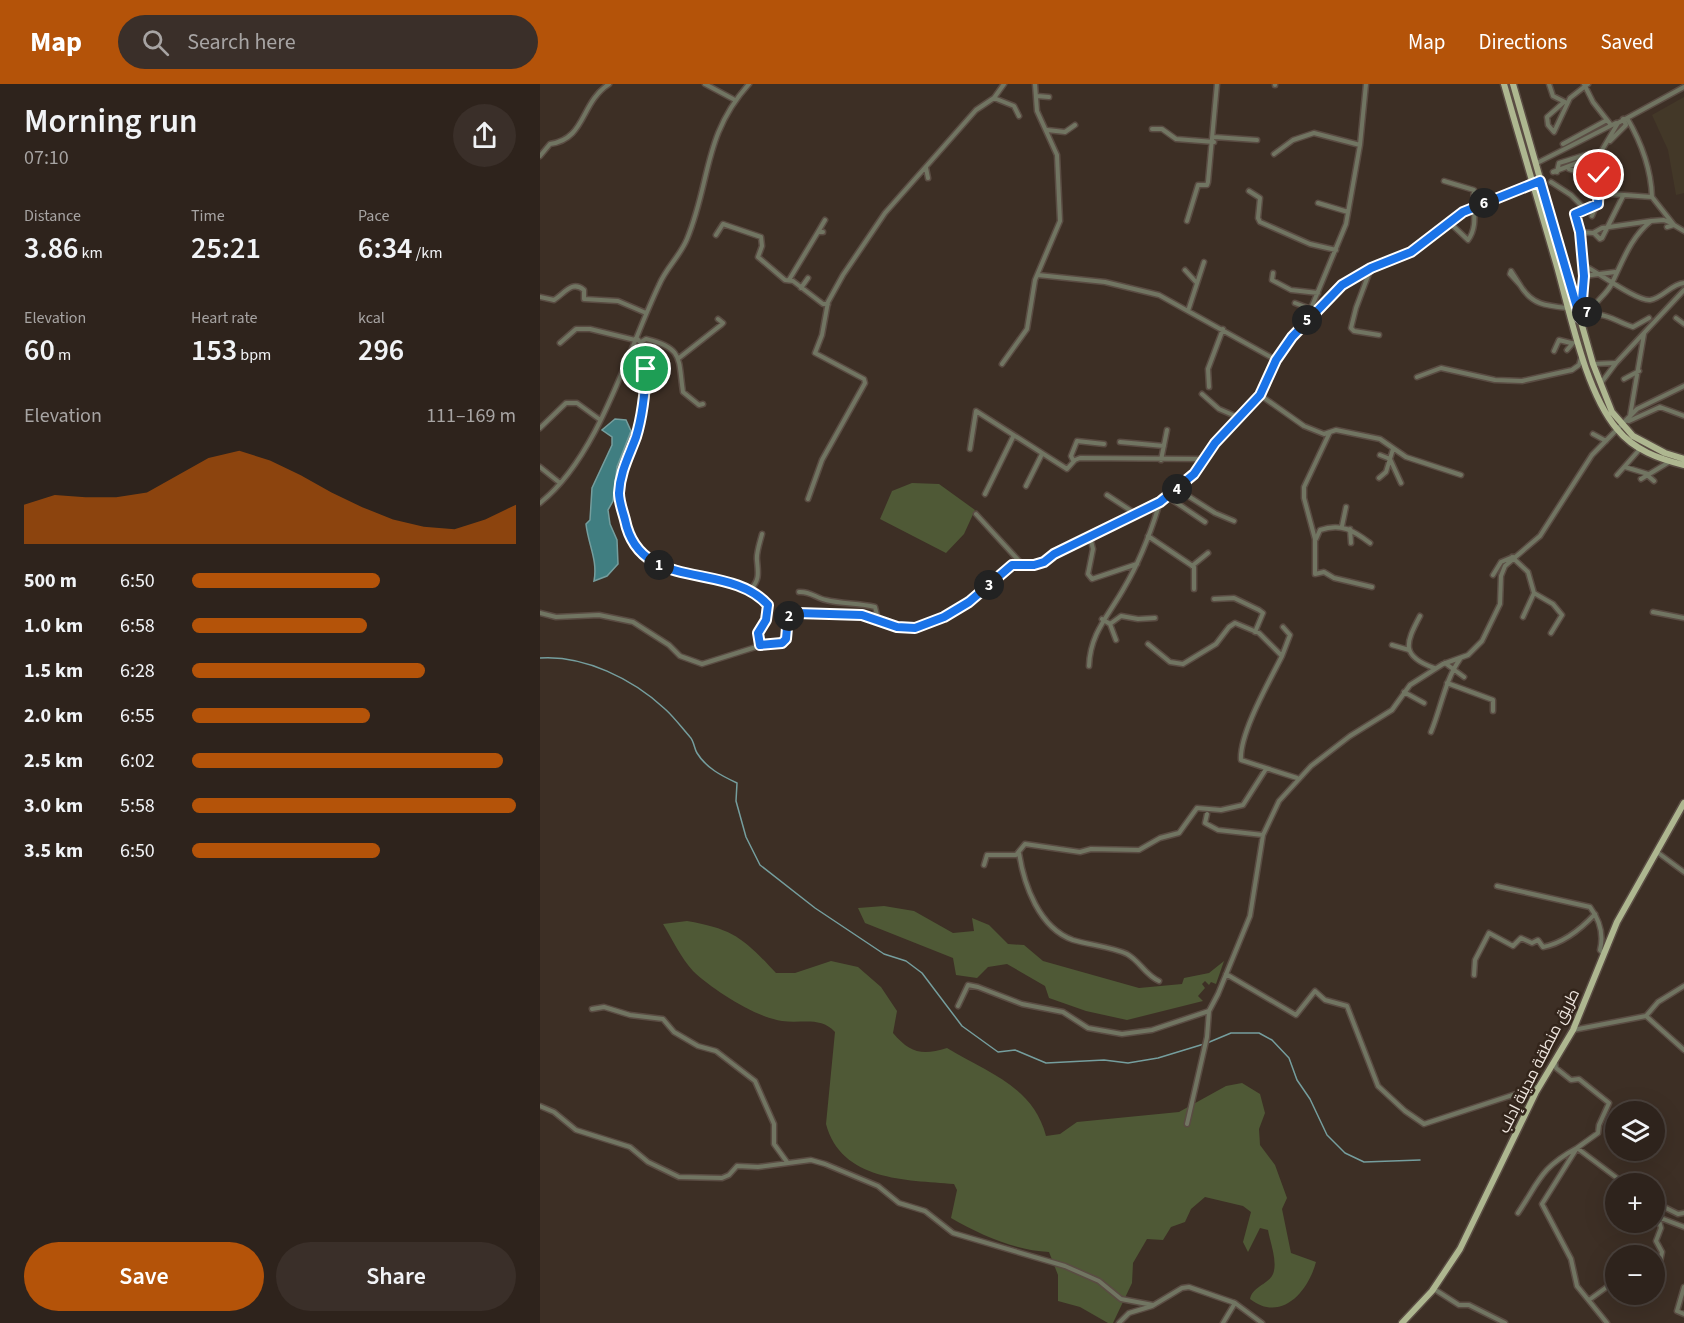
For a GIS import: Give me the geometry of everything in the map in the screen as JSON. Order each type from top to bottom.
[{"type":"main road","points":[[1504,84],[1600,386],[1612,412],[1643,443],[1684,459]]},
{"type":"main road","points":[[1513,84],[1535,164],[1537,182],[1569,308],[1603,409],[1624,423],[1640,448],[1684,465]]},
{"type":"main road","name":"طريق منطقة مدينة إدلب","points":[[1402,1323],[1433,1289],[1461,1249],[1540,1085],[1573,1030],[1617,922],[1684,803]]},
{"type":"street","points":[[540,156],[550,144],[563,143],[573,135],[594,94],[609,84]]},
{"type":"street","points":[[705,84],[735,100]]},
{"type":"street","points":[[540,503],[560,483],[599,419],[664,273],[677,259],[687,238],[712,146],[735,100],[749,84]]},
{"type":"street","points":[[808,499],[822,460],[865,383],[864,379],[815,353],[822,335],[828,304],[843,275],[885,213],[976,110],[994,98],[1004,84]]},
{"type":"street","points":[[1002,364],[1027,329],[1038,275],[1060,221],[1058,163],[1047,130],[1037,111],[1035,84]]},
{"type":"street","points":[[1187,221],[1198,184],[1208,185],[1214,139],[1217,84]]},
{"type":"street","points":[[1311,316],[1311,309],[1336,250],[1348,212],[1360,145],[1366,84]]},
{"type":"street","points":[[1549,84],[1553,96],[1565,103]]},
{"type":"street","points":[[1565,103],[1563,119],[1554,132],[1549,128],[1547,117],[1565,103],[1574,92],[1586,85],[1613,127]]},
{"type":"street","points":[[1535,164],[1613,127],[1625,118],[1684,87]]},
{"type":"street","points":[[1037,96],[1049,97]]},
{"type":"street","points":[[994,98],[1014,106],[1019,116]]},
{"type":"street","points":[[1609,141],[1614,139],[1626,125],[1625,118]]},
{"type":"street","points":[[1625,118],[1641,146],[1651,180],[1652,196],[1674,225]]},
{"type":"street","points":[[1563,144],[1607,120]]},
{"type":"street","points":[[1047,130],[1065,132],[1075,125]]},
{"type":"street","points":[[1596,157],[1587,154],[1558,164],[1555,172],[1596,157],[1602,153],[1613,127]]},
{"type":"street","points":[[1152,129],[1162,129],[1176,139],[1257,140]]},
{"type":"street","points":[[1275,154],[1293,140],[1314,133],[1360,145]]},
{"type":"street","points":[[1592,216],[1598,204],[1599,185],[1596,157]]},
{"type":"street","points":[[926,168],[928,178]]},
{"type":"street","points":[[1567,168],[1590,176],[1610,194],[1652,196]]},
{"type":"street","points":[[1444,181],[1474,190],[1471,208],[1474,226],[1468,240],[1449,222]]},
{"type":"street","points":[[540,613],[556,618],[599,615],[633,622],[669,645],[680,656],[702,664],[760,645],[782,643],[786,639],[788,616],[797,613],[862,615],[897,627],[915,628],[944,617],[969,602],[1012,565],[1022,563],[1034,565],[1044,562],[1054,554],[1168,497],[1194,474],[1203,459],[1260,395],[1276,360],[1311,316],[1342,285],[1371,268],[1411,252],[1471,208],[1537,182]]},
{"type":"street","points":[[1551,182],[1571,195],[1585,210]]},
{"type":"street","points":[[1250,191],[1260,198],[1258,218],[1260,222],[1310,244],[1336,250]]},
{"type":"street","points":[[1580,232],[1594,233],[1602,239],[1623,196]]},
{"type":"street","points":[[1318,203],[1348,212]]},
{"type":"street","points":[[1588,315],[1582,299],[1584,276],[1580,232],[1575,214],[1598,204]]},
{"type":"street","points":[[789,280],[825,220]]},
{"type":"street","points":[[1594,233],[1599,228],[1609,226],[1664,220],[1684,231]]},
{"type":"street","points":[[1588,315],[1612,281],[1636,234],[1651,221]]},
{"type":"street","points":[[716,235],[723,224],[760,237],[762,246],[758,257],[823,304],[828,304]]},
{"type":"street","points":[[1667,226],[1674,225]]},
{"type":"street","points":[[818,232],[823,232]]},
{"type":"street","points":[[1188,311],[1204,262]]},
{"type":"street","points":[[1582,265],[1600,273],[1642,300],[1661,296],[1678,284],[1684,284]]},
{"type":"street","points":[[1371,268],[1351,328],[1354,331],[1379,335]]},
{"type":"street","points":[[1185,270],[1197,283]]},
{"type":"street","points":[[1584,276],[1616,272]]},
{"type":"street","points":[[1273,273],[1272,280],[1291,290],[1318,293]]},
{"type":"street","points":[[1038,275],[1105,282],[1159,295],[1276,360]]},
{"type":"street","points":[[801,288],[808,278]]},
{"type":"street","points":[[540,297],[554,300],[571,286],[576,285],[584,290],[584,300],[618,301],[646,314]]},
{"type":"street","points":[[1520,285],[1524,294],[1538,304],[1569,308]]},
{"type":"street","points":[[1600,386],[1616,363],[1684,290]]},
{"type":"street","points":[[1295,303],[1311,309]]},
{"type":"street","points":[[1580,318],[1588,315],[1613,316],[1633,327],[1642,325],[1649,318]]},
{"type":"street","points":[[1676,318],[1684,324]]},
{"type":"street","points":[[679,358],[721,325],[723,322],[718,319]]},
{"type":"street","points":[[560,343],[576,329],[590,329],[641,342],[646,369],[645,404],[622,470],[619,496],[628,536],[637,550],[657,565],[751,589],[768,605],[766,620],[758,633],[760,645]]},
{"type":"street","points":[[1209,387],[1208,369],[1223,329]]},
{"type":"street","points":[[1624,423],[1639,371],[1644,334]]},
{"type":"street","points":[[641,342],[646,339],[657,342],[679,358],[683,392],[699,405],[703,404]]},
{"type":"street","points":[[1554,351],[1559,340],[1571,343],[1579,341]]},
{"type":"street","points":[[1567,350],[1571,343]]},
{"type":"street","points":[[1417,377],[1440,368],[1495,380],[1522,381],[1572,370],[1579,365],[1581,348]]},
{"type":"street","points":[[1593,364],[1616,363]]},
{"type":"street","points":[[1624,379],[1639,371]]},
{"type":"street","points":[[1493,575],[1501,562],[1513,557],[1540,536],[1592,455],[1637,409],[1684,386]]},
{"type":"street","points":[[1202,394],[1219,409],[1240,418]]},
{"type":"street","points":[[1260,395],[1304,426],[1329,434]]},
{"type":"street","points":[[540,428],[566,403],[577,403],[599,419]]},
{"type":"street","points":[[1624,423],[1660,407],[1684,416]]},
{"type":"street","points":[[970,449],[976,411],[1013,437],[1067,469],[1073,461],[1080,458],[1203,459]]},
{"type":"street","points":[[1161,459],[1167,430]]},
{"type":"street","points":[[1372,587],[1334,578],[1324,572],[1316,575],[1315,539],[1304,498],[1304,487],[1329,434],[1336,430],[1380,439],[1406,457],[1461,475]]},
{"type":"street","points":[[1593,434],[1606,441]]},
{"type":"street","points":[[985,494],[1013,437]]},
{"type":"street","points":[[1073,461],[1071,456],[1077,441],[1104,444]]},
{"type":"street","points":[[1120,442],[1164,446]]},
{"type":"street","points":[[1617,475],[1640,448]]},
{"type":"street","points":[[1380,478],[1386,472],[1394,449]]},
{"type":"street","points":[[1026,486],[1042,454]]},
{"type":"street","points":[[1380,455],[1390,459],[1401,483]]},
{"type":"street","points":[[1641,479],[1669,461]]},
{"type":"street","points":[[540,466],[560,483]]},
{"type":"street","points":[[1625,467],[1648,474],[1654,481]]},
{"type":"street","points":[[1177,489],[1215,513],[1234,521]]},
{"type":"street","points":[[1107,495],[1137,514]]},
{"type":"street","points":[[1168,497],[1205,522]]},
{"type":"street","points":[[1089,666],[1089,650],[1102,619],[1123,590],[1137,564],[1160,502]]},
{"type":"street","points":[[1342,526],[1346,507]]},
{"type":"street","points":[[976,514],[1022,563]]},
{"type":"street","points":[[1315,539],[1320,530],[1342,526],[1350,528],[1370,543]]},
{"type":"street","points":[[1350,528],[1351,543]]},
{"type":"street","points":[[751,589],[757,583],[760,569],[757,559],[762,534]]},
{"type":"street","points":[[1148,536],[1196,570],[1194,589]]},
{"type":"street","points":[[1090,537],[1093,549],[1088,574],[1092,579],[1096,580],[1114,570],[1137,564]]},
{"type":"street","points":[[1192,566],[1209,553]]},
{"type":"street","points":[[1513,557],[1528,572],[1534,593],[1523,617]]},
{"type":"street","points":[[1187,1124],[1207,1037],[1209,1011],[1250,916],[1263,835],[1271,812],[1297,778],[1350,736],[1392,710],[1410,685],[1435,669],[1474,650],[1490,629],[1500,604],[1501,576],[1513,557]]},
{"type":"street","points":[[799,592],[807,591],[826,600],[855,602],[874,607],[878,620]]},
{"type":"street","points":[[1534,593],[1553,604],[1562,615],[1551,633]]},
{"type":"street","points":[[1214,599],[1234,598],[1263,613],[1255,632]]},
{"type":"street","points":[[1653,612],[1684,618]]},
{"type":"street","points":[[1110,624],[1121,616],[1138,619],[1155,618]]},
{"type":"street","points":[[1420,616],[1412,634],[1409,650],[1414,660],[1435,669]]},
{"type":"street","points":[[1102,619],[1110,624],[1116,640]]},
{"type":"street","points":[[1148,644],[1170,662],[1183,664],[1216,644],[1235,623],[1267,639],[1270,647],[1282,656]]},
{"type":"street","points":[[1283,627],[1290,635],[1261,697],[1240,756],[1244,763],[1297,778]]},
{"type":"street","points":[[1392,645],[1409,650]]},
{"type":"street","points":[[1431,732],[1452,670],[1460,658]]},
{"type":"street","points":[[1446,663],[1452,670],[1464,677]]},
{"type":"street","points":[[1448,683],[1493,700],[1493,711]]},
{"type":"street","points":[[1404,692],[1424,703]]},
{"type":"street","points":[[984,865],[987,855],[1008,856],[1019,853],[1025,844],[1080,852],[1091,849],[1143,849],[1160,838],[1179,833],[1197,808],[1221,810],[1244,805],[1266,769]]},
{"type":"street","points":[[1207,814],[1205,823],[1218,830],[1263,835]]},
{"type":"street","points":[[1656,852],[1684,872]]},
{"type":"street","points":[[1019,853],[1024,881],[1050,926],[1072,939],[1128,955],[1150,977],[1159,981]]},
{"type":"street","points":[[1497,886],[1590,907],[1595,914],[1603,942],[1600,950],[1605,954]]},
{"type":"street","points":[[1474,975],[1475,960],[1489,933],[1513,946],[1521,938],[1532,944],[1538,940],[1543,947],[1556,944],[1584,925],[1595,914]]},
{"type":"street","points":[[1226,974],[1296,1015],[1315,991],[1325,1000],[1347,1006],[1367,1051],[1370,1071],[1378,1086],[1405,1111],[1424,1124],[1540,1085]]},
{"type":"street","points":[[958,1006],[968,985],[1022,1004],[1063,1012],[1088,1028],[1122,1034],[1152,1030],[1209,1011]]},
{"type":"street","points":[[1573,1030],[1646,1016],[1658,1002],[1684,986]]},
{"type":"street","points":[[592,1009],[604,1007],[630,1015],[663,1019],[674,1032],[698,1046],[716,1051],[752,1077],[758,1084],[774,1124],[774,1144],[787,1162]]},
{"type":"street","points":[[1646,1016],[1684,1050]]},
{"type":"street","points":[[1518,1214],[1535,1182],[1549,1167],[1598,1133],[1599,1125],[1609,1103],[1579,1079],[1571,1080],[1556,1068],[1555,1061]]},
{"type":"street","points":[[540,1106],[554,1112],[576,1130],[630,1147],[648,1162],[679,1177],[722,1178],[729,1175],[737,1166],[758,1167],[811,1160],[878,1186],[899,1203],[925,1211],[953,1233],[1065,1266],[1099,1281],[1120,1299],[1153,1305]]},
{"type":"street","points":[[1577,1148],[1610,1173]]},
{"type":"street","points":[[1577,1148],[1542,1204],[1571,1259],[1576,1286],[1607,1323]]},
{"type":"street","points":[[1665,1208],[1678,1214],[1684,1213]]},
{"type":"street","points":[[1665,1220],[1684,1227]]},
{"type":"street","points":[[1119,1323],[1129,1313],[1153,1305],[1182,1288],[1189,1287],[1235,1303],[1262,1323]]},
{"type":"street","points":[[1684,1287],[1677,1311],[1684,1314]]},
{"type":"street","points":[[1589,1300],[1605,1288]]},
{"type":"street","points":[[1433,1289],[1460,1305],[1469,1305],[1505,1323]]},
{"type":"street","points":[[1223,1323],[1235,1303]]},
{"type":"shaded area","points":[[1684,97],[1684,193],[1676,195],[1668,150],[1652,115]]},
{"type":"green space","points":[[912,483],[939,484],[975,510],[964,534],[946,553],[880,519],[892,491]]},
{"type":"green space","points":[[884,906],[914,911],[953,933],[974,931],[972,918],[989,925],[1008,944],[1024,945],[1043,961],[1139,988],[1182,984],[1184,978],[1209,973],[1224,961],[1216,984],[1211,982],[1209,985],[1205,981],[1202,984],[1205,988],[1198,996],[1203,1001],[1127,1020],[1086,1011],[1049,998],[1045,986],[1007,964],[988,967],[977,978],[956,975],[953,958],[865,923],[858,908]]},
{"type":"green space","points":[[687,921],[716,928],[737,937],[776,973],[795,973],[831,961],[858,967],[881,987],[897,1011],[893,1033],[899,1040],[911,1049],[923,1052],[947,1048],[1007,1083],[1031,1105],[1040,1119],[1046,1136],[1060,1134],[1077,1122],[1179,1112],[1226,1086],[1242,1083],[1260,1094],[1265,1113],[1259,1129],[1260,1145],[1275,1165],[1287,1198],[1282,1209],[1291,1253],[1316,1262],[1307,1284],[1292,1301],[1282,1306],[1272,1308],[1261,1306],[1250,1299],[1254,1291],[1268,1281],[1273,1274],[1274,1258],[1268,1230],[1260,1228],[1248,1252],[1243,1242],[1251,1212],[1243,1206],[1205,1197],[1191,1209],[1185,1222],[1171,1227],[1163,1240],[1147,1239],[1133,1263],[1132,1283],[1113,1323],[1108,1323],[1080,1307],[1058,1301],[1058,1275],[1049,1252],[998,1241],[951,1218],[957,1190],[954,1184],[916,1181],[878,1174],[860,1167],[846,1157],[834,1143],[826,1124],[835,1032],[817,1022],[782,1021],[760,1014],[735,1002],[712,986],[689,966],[663,924]]},
{"type":"water","points":[[615,419],[626,420],[631,431],[617,467],[613,501],[608,510],[610,524],[617,540],[618,564],[607,576],[594,581],[594,559],[586,524],[590,520],[592,488],[612,445],[612,437],[602,430]]},
{"type":"waterway","points":[[540,658],[574,660],[607,671],[638,688],[665,709],[691,739],[697,753],[705,763],[737,783],[736,801],[746,837],[760,865],[815,908],[884,954],[906,961],[922,973],[962,1026],[998,1052],[1015,1050],[1046,1063],[1104,1060],[1128,1063],[1158,1058],[1204,1044]]},
{"type":"waterway","points":[[1207,1043],[1231,1033],[1259,1033],[1272,1040],[1289,1058],[1297,1080],[1310,1099],[1327,1135],[1345,1153],[1364,1162],[1420,1160]]},
{"type":"route","points":[[646,369],[645,404],[622,470],[619,496],[628,536],[637,550],[657,565],[751,589],[768,605],[766,620],[760,626],[758,633],[760,645],[773,642],[782,643],[786,639],[785,622],[788,616],[797,613],[862,615],[897,627],[915,628],[944,617],[969,602],[1012,565],[1022,563],[1034,565],[1044,562],[1054,554],[1168,497],[1194,474],[1215,443],[1253,405],[1272,373],[1276,360],[1292,337],[1342,285],[1371,268],[1411,252],[1427,242],[1437,231],[1463,212],[1540,181],[1580,318],[1588,315],[1582,300],[1584,276],[1580,232],[1575,214],[1598,204],[1599,175]]}]
